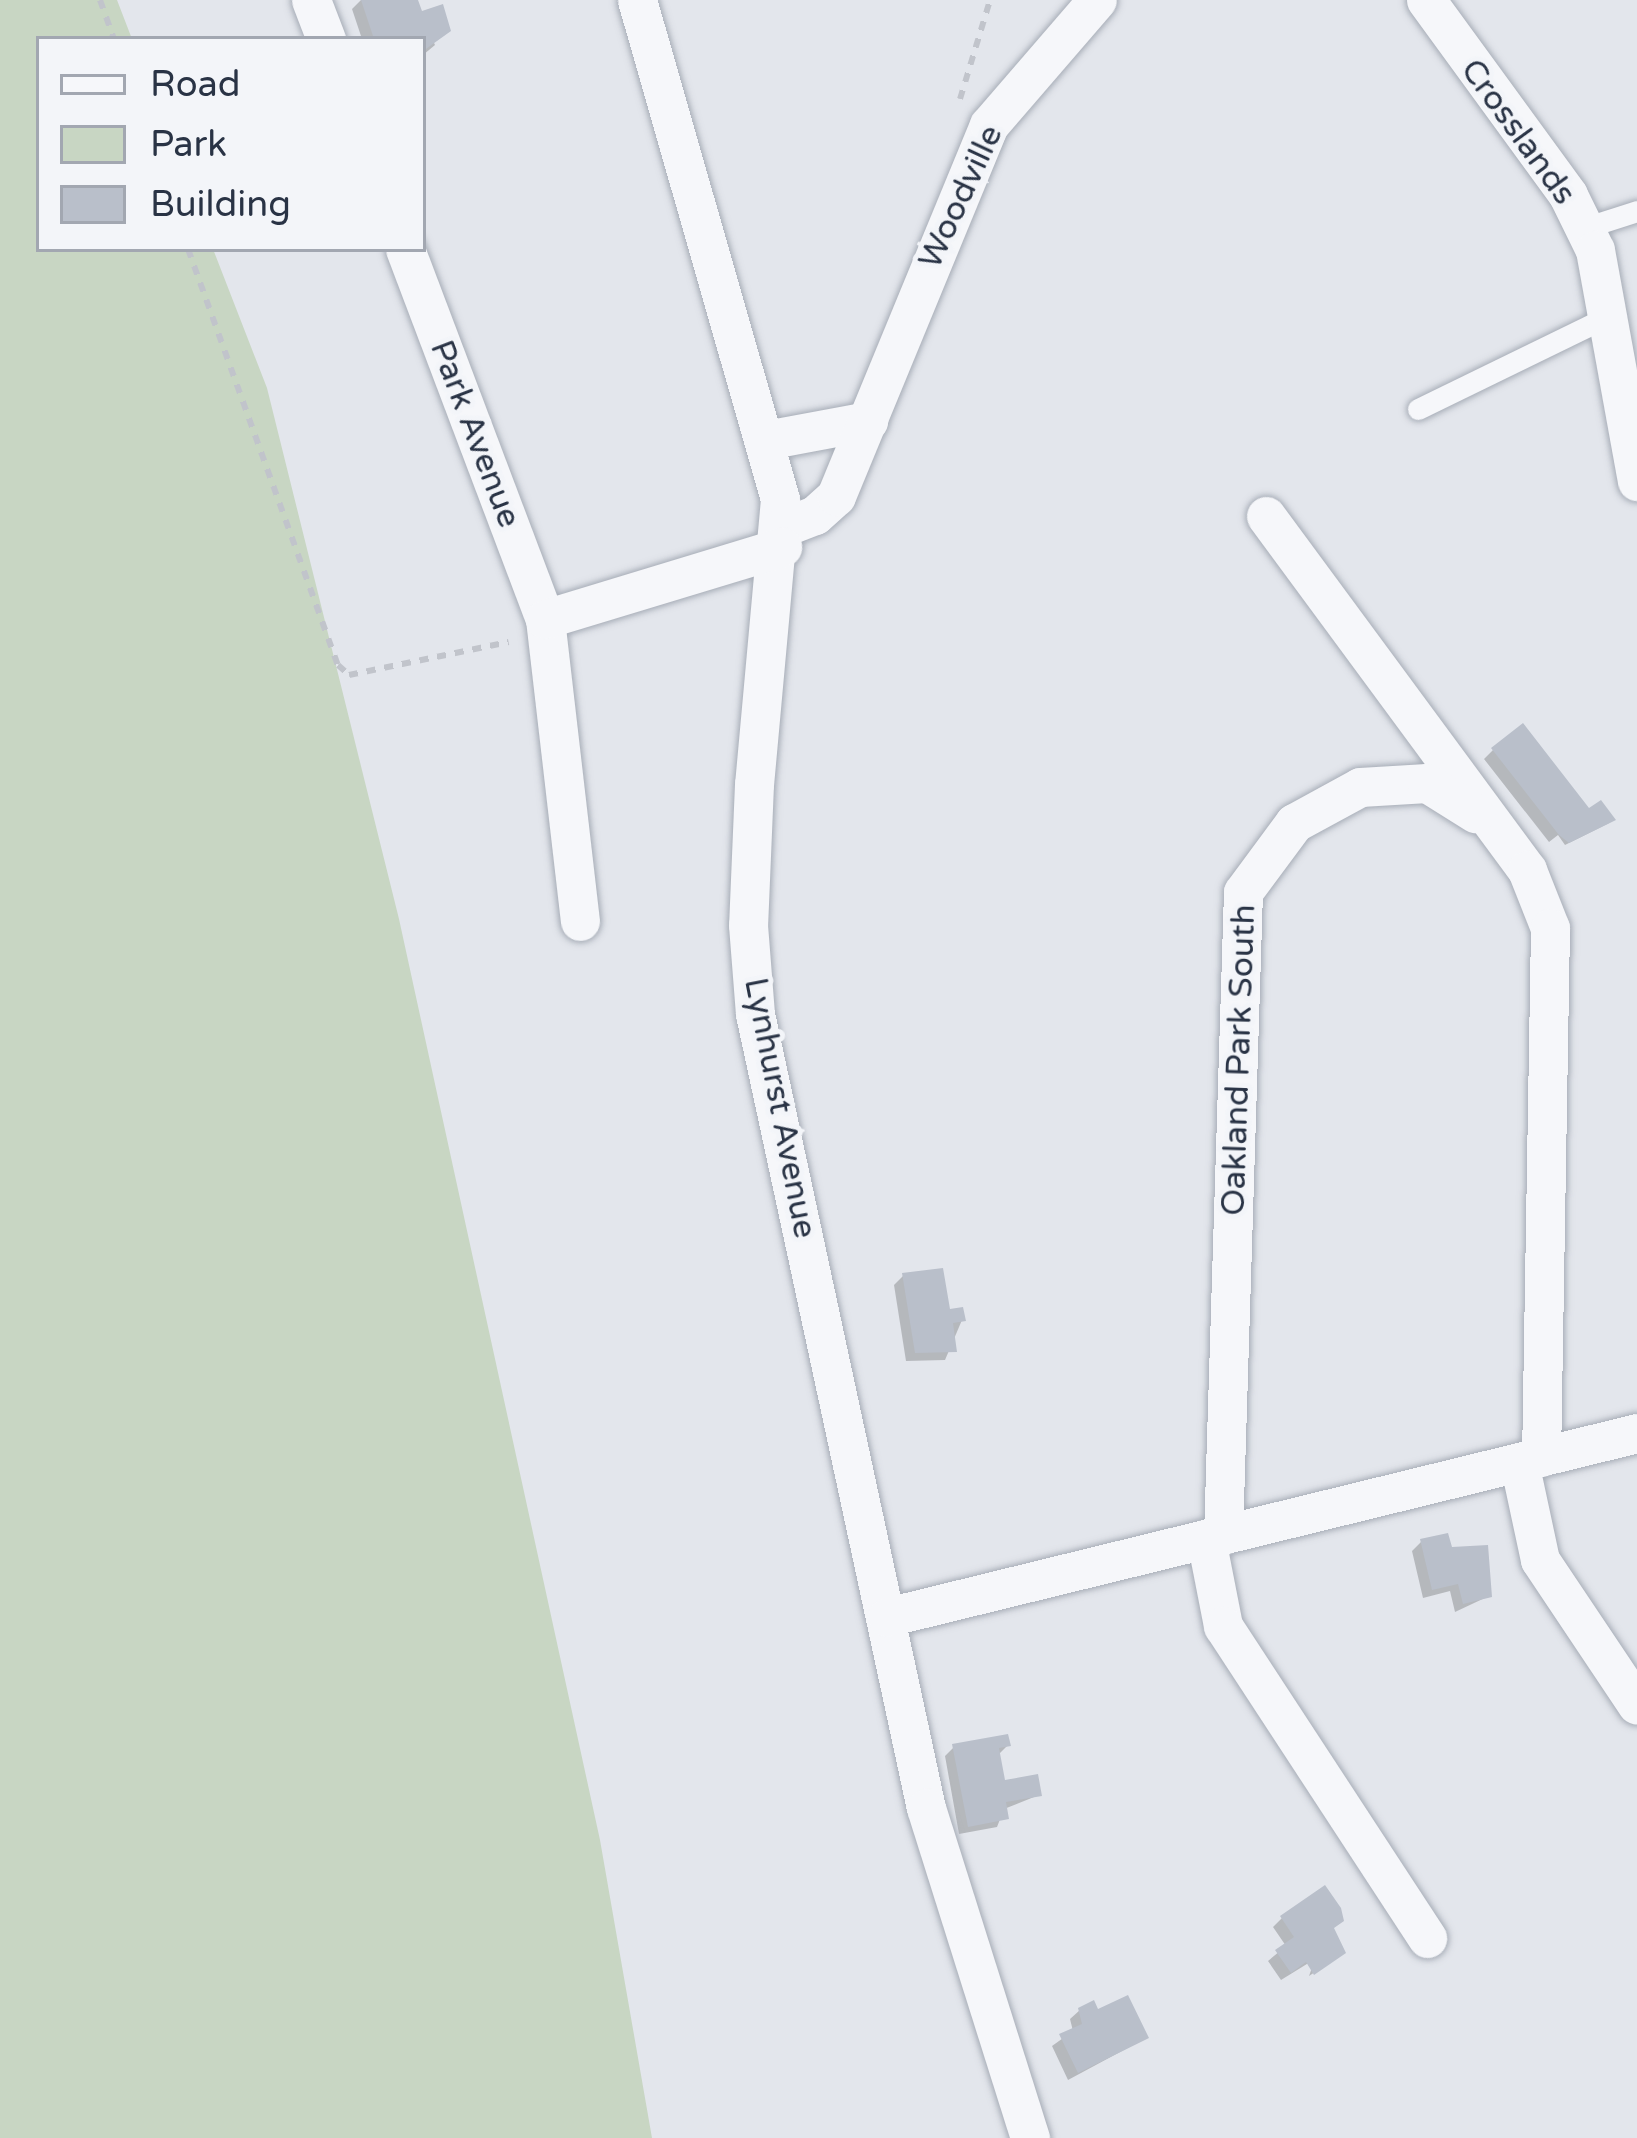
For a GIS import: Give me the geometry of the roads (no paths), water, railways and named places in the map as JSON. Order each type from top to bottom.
[{"type":"street","points":[[311,0],[325,36]]},
{"type":"street","name":"Lynhurst Avenue","points":[[637,0],[766,440],[781,538],[754,784],[748,925],[755,1014],[926,1808],[1030,2138]]},
{"type":"street","name":"Woodville","points":[[781,538],[836,496],[989,125],[1097,0]]},
{"type":"street","name":"Crosslands","points":[[1426,0],[1483,86],[1534,143],[1584,228],[1607,316],[1626,358],[1637,481]]},
{"type":"street","name":"Park Avenue","points":[[406,252],[546,627],[580,921]]},
{"type":"street","points":[[766,440],[868,421]]},
{"type":"street","name":"Oakland Park South","points":[[1266,516],[1527,870],[1550,928],[1530,1460],[1540,1560],[1637,1705]]},
{"type":"street","points":[[546,627],[781,538]]},
{"type":"street","name":"Oakland Park South","points":[[1427,1938],[1222,1626],[1215,1537],[1243,892],[1294,824],[1360,788],[1427,783],[1495,825]]},
{"type":"street","points":[[887,1617],[1637,1433]]},
{"type":"lane","points":[[1584,228],[1637,211]]},
{"type":"lane","points":[[1418,409],[1607,316]]}]
